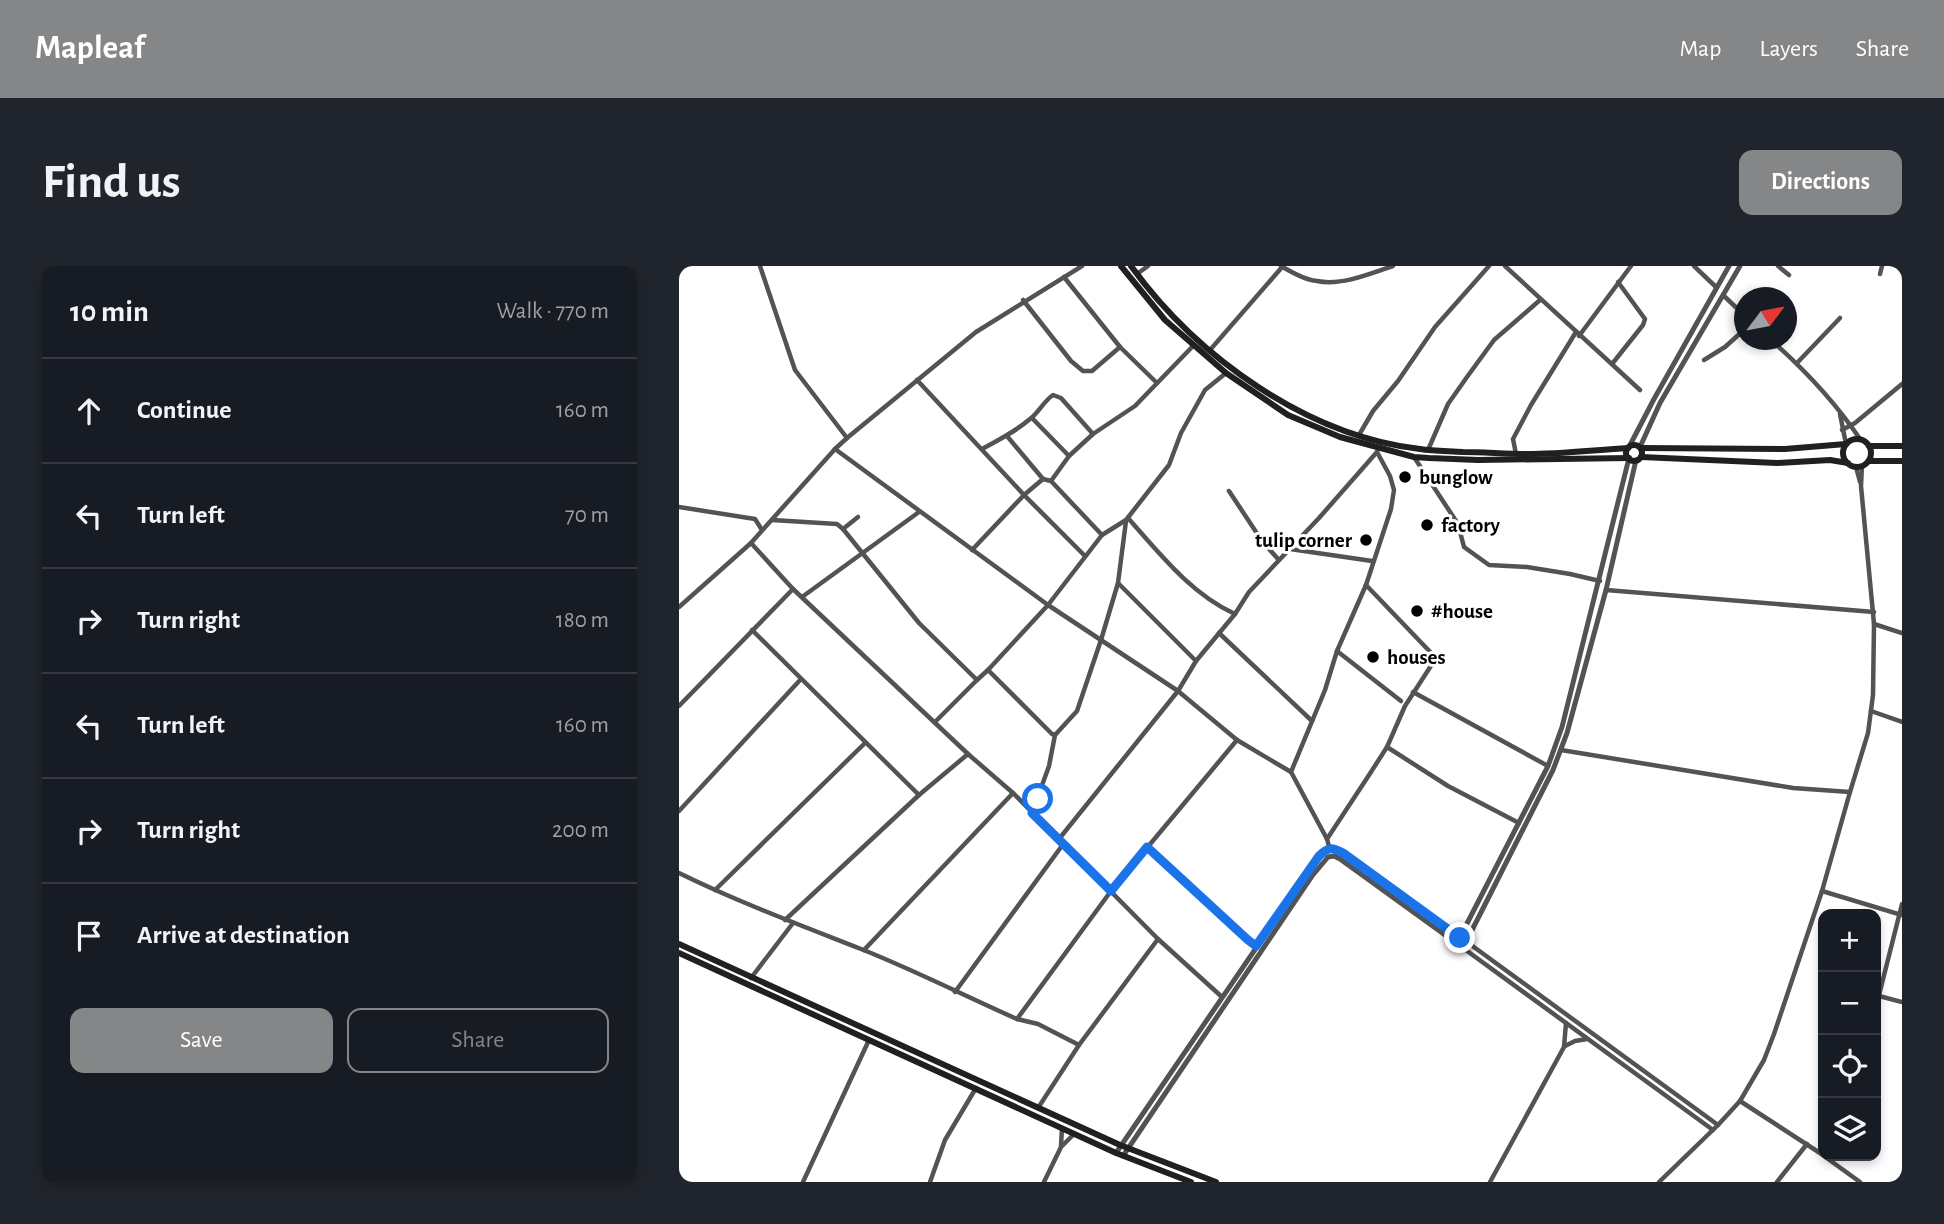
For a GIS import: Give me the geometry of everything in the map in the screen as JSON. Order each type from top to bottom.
[{"type":"main road","points":[[1121,266],[1165,320],[1226,373],[1288,415],[1378,450],[1414,457],[1478,460],[1634,458],[1777,463],[1831,460],[1859,466],[1869,461],[1902,461]]},
{"type":"main road","points":[[1131,266],[1171,314],[1210,350],[1272,396],[1316,419],[1359,435],[1428,450],[1516,454],[1628,448],[1634,445],[1785,449],[1846,444],[1854,439],[1860,439],[1869,446],[1902,446]]},
{"type":"main road","points":[[1846,444],[1844,455],[1848,463]]},
{"type":"main road","points":[[1869,446],[1869,461]]},
{"type":"main road","points":[[1634,458],[1642,453],[1640,447]]},
{"type":"main road","points":[[1628,448],[1627,455],[1634,458]]},
{"type":"main road","points":[[679,944],[1124,1147],[1216,1182]]},
{"type":"main road","points":[[679,953],[1120,1154],[1191,1182]]},
{"type":"street","points":[[760,266],[795,370],[847,438]]},
{"type":"street","points":[[679,607],[751,543],[847,438],[975,332],[1081,266]]},
{"type":"street","points":[[1137,274],[1148,266]]},
{"type":"street","points":[[1210,350],[1282,266],[1315,281],[1332,282],[1371,274],[1393,266]]},
{"type":"street","points":[[1359,435],[1373,411],[1398,381],[1435,327],[1489,266]]},
{"type":"street","points":[[1505,266],[1640,390]]},
{"type":"street","points":[[1516,454],[1513,439],[1531,405],[1578,334],[1596,315],[1631,266]]},
{"type":"street","points":[[1695,266],[1716,287]]},
{"type":"street","points":[[1628,448],[1729,266]]},
{"type":"street","points":[[1640,447],[1660,403],[1740,266]]},
{"type":"street","points":[[1778,266],[1789,275]]},
{"type":"street","points":[[1880,274],[1882,266]]},
{"type":"street","points":[[1064,277],[1119,347],[1157,383]]},
{"type":"street","points":[[1612,364],[1645,319],[1618,282]]},
{"type":"street","points":[[1723,295],[1734,306]]},
{"type":"street","points":[[1023,300],[1071,361],[1083,372],[1092,371],[1119,347]]},
{"type":"street","points":[[1428,450],[1448,404],[1467,377],[1495,340],[1540,300]]},
{"type":"street","points":[[1797,363],[1840,318]]},
{"type":"street","points":[[1705,360],[1734,338]]},
{"type":"street","points":[[1051,481],[1069,456],[1093,434],[1135,405],[1193,345]]},
{"type":"street","points":[[1782,350],[1826,394],[1860,439]]},
{"type":"street","points":[[935,722],[1048,605],[1102,535],[1127,519],[1169,465],[1181,433],[1205,390],[1226,373]]},
{"type":"street","points":[[917,380],[1085,556]]},
{"type":"street","points":[[1842,430],[1902,384]]},
{"type":"street","points":[[982,449],[1007,436],[1032,418],[1053,395],[1061,398],[1093,434]]},
{"type":"street","points":[[1840,414],[1846,444]]},
{"type":"street","points":[[1032,418],[1069,456]]},
{"type":"street","points":[[1007,436],[1043,480],[1051,481],[1102,535]]},
{"type":"street","points":[[835,449],[1048,605],[1178,691],[1237,740],[1291,772],[1327,839],[1331,856]]},
{"type":"street","points":[[955,992],[1061,841],[1178,691],[1196,661],[1235,614],[1249,592],[1378,450],[1394,490],[1391,509],[1366,585],[1291,772]]},
{"type":"street","points":[[1414,457],[1458,524],[1464,547],[1489,565],[1570,573],[1600,581]]},
{"type":"street","points":[[1458,941],[1548,766],[1562,727],[1634,458]]},
{"type":"street","points":[[1465,945],[1553,770],[1567,733],[1606,590],[1634,458]]},
{"type":"street","points":[[1659,1182],[1740,1101],[1764,1060],[1822,891],[1868,733],[1874,612],[1859,466]]},
{"type":"street","points":[[972,550],[1024,495],[1043,480]]},
{"type":"street","points":[[1229,491],[1262,541],[1278,559]]},
{"type":"street","points":[[679,507],[755,519],[762,530]]},
{"type":"street","points":[[802,597],[919,512]]},
{"type":"street","points":[[843,529],[858,517]]},
{"type":"street","points":[[1032,813],[1049,766],[1055,735],[1077,711],[1101,640],[1118,583],[1127,519]]},
{"type":"street","points":[[1127,519],[1177,573],[1215,603],[1235,614]]},
{"type":"street","points":[[771,520],[837,524],[919,623],[977,680]]},
{"type":"street","points":[[751,543],[793,589],[1013,793],[1158,939],[1222,997]]},
{"type":"street","points":[[1289,549],[1372,561]]},
{"type":"street","points":[[1118,583],[1196,661]]},
{"type":"street","points":[[1327,839],[1387,747],[1405,706],[1435,661],[1435,656],[1366,585]]},
{"type":"street","points":[[679,706],[793,589]]},
{"type":"street","points":[[1606,590],[1874,612]]},
{"type":"street","points":[[1874,624],[1902,633]]},
{"type":"street","points":[[752,630],[919,795]]},
{"type":"street","points":[[1219,633],[1312,721]]},
{"type":"street","points":[[1337,652],[1401,701]]},
{"type":"street","points":[[988,670],[1055,735]]},
{"type":"street","points":[[679,811],[801,679]]},
{"type":"street","points":[[1413,692],[1548,766]]},
{"type":"street","points":[[1871,711],[1902,722]]},
{"type":"street","points":[[1017,1019],[1111,891],[1237,740]]},
{"type":"street","points":[[715,890],[865,743]]},
{"type":"street","points":[[1387,747],[1448,786],[1519,823]]},
{"type":"street","points":[[1561,750],[1793,788],[1850,792]]},
{"type":"street","points":[[785,920],[919,795],[968,754]]},
{"type":"street","points":[[863,950],[1013,793]]},
{"type":"street","points":[[1147,847],[1256,946]]},
{"type":"street","points":[[1329,848],[1343,853],[1458,941]]},
{"type":"street","points":[[1120,1154],[1222,997],[1236,983],[1256,946],[1319,856],[1329,848]]},
{"type":"street","points":[[1124,1147],[1236,983],[1318,868],[1331,856],[1340,859],[1465,945],[1718,1125]]},
{"type":"street","points":[[679,873],[785,920],[863,950],[1017,1019],[1038,1024],[1079,1045]]},
{"type":"street","points":[[1822,891],[1900,914]]},
{"type":"street","points":[[1881,988],[1902,904]]},
{"type":"street","points":[[751,978],[793,923]]},
{"type":"street","points":[[1038,1108],[1079,1045],[1158,939]]},
{"type":"street","points":[[1465,945],[1566,1023],[1713,1130]]},
{"type":"street","points":[[1881,997],[1902,1002]]},
{"type":"street","points":[[1490,1182],[1565,1046],[1566,1023]]},
{"type":"street","points":[[1565,1046],[1588,1039]]},
{"type":"street","points":[[803,1182],[869,1040]]},
{"type":"street","points":[[930,1182],[945,1140],[976,1088]]},
{"type":"street","points":[[1740,1101],[1818,1152]]},
{"type":"street","points":[[1061,1147],[1062,1128]]},
{"type":"street","points":[[1044,1182],[1061,1147],[1074,1133]]},
{"type":"street","points":[[1777,1182],[1807,1144]]},
{"type":"street","points":[[1834,1161],[1860,1182]]},
{"type":"place","name":"bunglow","points":[[1405,477]]},
{"type":"place","name":"factory","points":[[1427,525]]},
{"type":"place","name":"tulip corner","points":[[1366,540]]},
{"type":"place","name":"#house","points":[[1417,611]]},
{"type":"place","name":"houses","points":[[1373,657]]},
{"type":"route","points":[[1038,799],[1032,813],[1111,891],[1147,847],[1256,946],[1319,856],[1326,849],[1332,848],[1343,853],[1460,938]]}]
